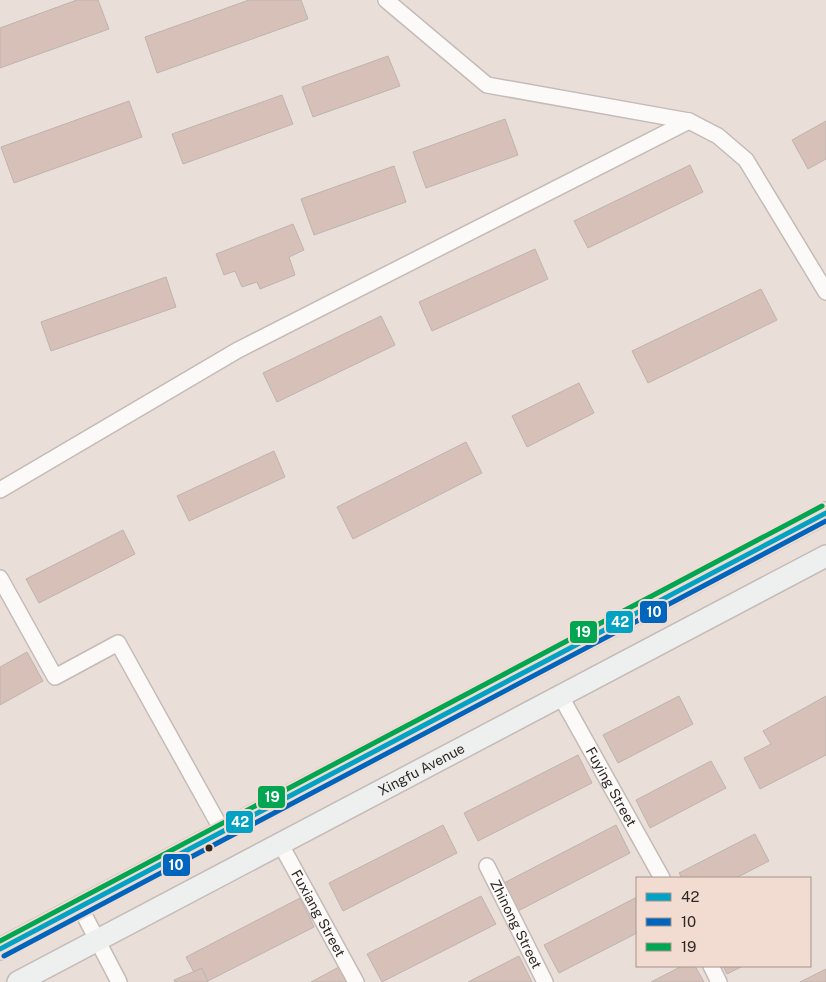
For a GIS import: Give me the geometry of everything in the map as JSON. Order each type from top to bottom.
[{"type":"main road","points":[[0,950],[826,512]]},
{"type":"main road","name":"Xingfu Avenue","points":[[18,982],[826,556]]},
{"type":"street","points":[[386,0],[488,85],[689,120],[718,136],[746,160],[826,292]]},
{"type":"street","points":[[0,490],[238,350],[689,120]]},
{"type":"street","points":[[0,578],[56,678],[118,643],[223,832]]},
{"type":"street","name":"Fuying Street","points":[[560,695],[661,877]]},
{"type":"street","name":"Fuxiang Street","points":[[280,843],[356,982]]},
{"type":"street","name":"Zhinong Street","points":[[487,866],[545,982]]},
{"type":"street","points":[[80,907],[119,982]]},
{"type":"street","points":[[712,967],[719,982]]},
{"type":"building","points":[[77,0],[98,0],[109,29],[0,68],[0,28]]},
{"type":"building","points":[[249,0],[301,0],[308,19],[157,73],[145,37]]},
{"type":"building","points":[[388,56],[400,86],[313,117],[302,87]]},
{"type":"building","points":[[282,95],[293,124],[183,164],[172,134]]},
{"type":"building","points":[[129,101],[142,137],[14,183],[1,147]]},
{"type":"building","points":[[505,119],[518,155],[426,188],[413,152]]},
{"type":"building","points":[[826,121],[826,159],[808,169],[792,140]]},
{"type":"building","points":[[690,165],[703,192],[588,248],[574,221]]},
{"type":"building","points":[[394,166],[406,202],[314,235],[301,199]]},
{"type":"building","points":[[293,224],[304,250],[289,257],[295,275],[260,289],[257,282],[242,287],[235,271],[224,275],[216,254]]},
{"type":"building","points":[[535,249],[548,279],[432,331],[419,302]]},
{"type":"building","points":[[166,277],[176,307],[51,351],[41,322]]},
{"type":"building","points":[[761,289],[777,320],[648,383],[632,351]]},
{"type":"building","points":[[381,316],[395,345],[277,402],[263,373]]},
{"type":"building","points":[[579,383],[594,413],[527,447],[512,416]]},
{"type":"building","points":[[466,442],[482,473],[353,539],[337,507]]},
{"type":"building","points":[[274,451],[285,477],[189,521],[177,496]]},
{"type":"building","points":[[123,530],[135,554],[39,603],[26,579]]},
{"type":"building","points":[[27,652],[43,681],[0,705],[0,667]]},
{"type":"building","points":[[679,696],[693,724],[618,763],[603,735]]},
{"type":"building","points":[[826,696],[826,755],[760,789],[744,758],[771,744],[763,731]]},
{"type":"building","points":[[578,755],[592,783],[478,841],[464,813]]},
{"type":"building","points":[[711,761],[726,788],[650,828],[636,800]]},
{"type":"building","points":[[443,825],[457,853],[343,911],[329,883]]},
{"type":"building","points":[[616,825],[630,853],[516,912],[502,884]]},
{"type":"building","points":[[755,834],[769,861],[738,877],[681,877],[679,873]]},
{"type":"building","points":[[481,896],[496,924],[382,982],[367,954]]},
{"type":"building","points":[[300,898],[314,927],[206,982],[199,982],[186,957]]},
{"type":"building","points":[[636,898],[636,934],[559,973],[544,945]]},
{"type":"building","points":[[519,956],[532,982],[468,982]]},
{"type":"building","points":[[339,967],[347,982],[311,982]]},
{"type":"building","points":[[680,967],[696,967],[704,982],[651,982]]},
{"type":"building","points":[[724,967],[741,967],[727,974]]},
{"type":"building","points":[[202,968],[208,982],[175,982],[174,980]]},
{"type":"building","points":[[826,969],[826,982],[800,982]]},
{"type":"transit line","name":"19","points":[[0,941],[822,506]]},
{"type":"transit line","name":"42","points":[[0,949],[826,513]]},
{"type":"transit line","name":"10","points":[[4,956],[826,521]]}]
